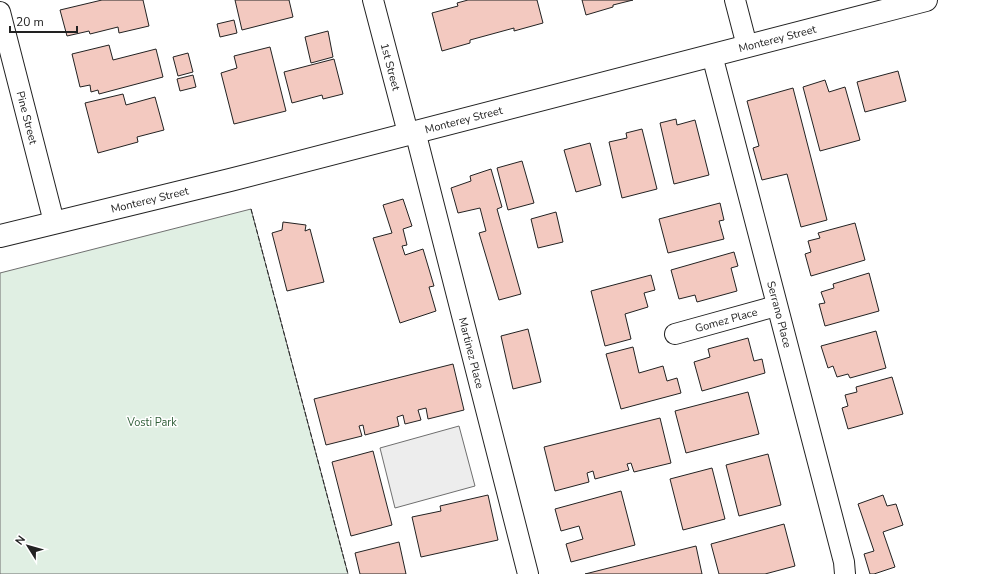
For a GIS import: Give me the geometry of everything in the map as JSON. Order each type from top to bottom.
[{"type":"street","name":"1st Street","points":[[373,0],[411,132]]},
{"type":"street","points":[[735,0],[747,46]]},
{"type":"street","name":"Monterey Street","points":[[0,236],[230,180],[926,0]]},
{"type":"street","name":"Pine Street","points":[[0,12],[54,222]]},
{"type":"street","name":"Serrano Place","points":[[712,55],[776,306],[844,562],[845,574]]},
{"type":"street","name":"Martinez Place","points":[[411,132],[528,574]]},
{"type":"street","name":"Gomez Place","points":[[675,334],[776,306]]},
{"type":"green space","name":"Vosti Park","points":[[251,209],[348,574],[0,574],[0,273]]},
{"type":"shaded area","points":[[459,426],[475,486],[395,508],[380,448]]},
{"type":"building","points":[[102,0],[143,0],[149,26],[119,33],[118,27],[90,34],[89,31],[67,36],[60,10]]},
{"type":"building","points":[[235,0],[289,0],[293,17],[242,30]]},
{"type":"building","points":[[468,0],[537,0],[543,23],[514,31],[514,28],[470,40],[470,43],[442,51],[432,13],[458,6],[457,3]]},
{"type":"building","points":[[582,0],[633,0],[613,5],[613,7],[586,15]]},
{"type":"building","points":[[234,20],[237,33],[220,37],[217,24]]},
{"type":"building","points":[[328,31],[333,57],[311,63],[305,37]]},
{"type":"building","points":[[109,45],[113,60],[156,49],[163,77],[99,94],[98,90],[91,92],[90,85],[80,87],[72,54]]},
{"type":"building","points":[[270,47],[286,111],[234,124],[221,73],[237,68],[234,56]]},
{"type":"building","points":[[188,53],[193,72],[178,76],[173,57]]},
{"type":"building","points":[[334,59],[343,94],[323,99],[322,95],[292,103],[284,72]]},
{"type":"building","points":[[898,71],[906,101],[865,112],[857,82]]},
{"type":"building","points":[[193,75],[196,87],[180,91],[177,79]]},
{"type":"building","points":[[825,80],[829,92],[845,87],[860,140],[820,151],[803,87]]},
{"type":"building","points":[[793,88],[827,220],[801,227],[787,174],[762,180],[753,148],[759,146],[747,101]]},
{"type":"building","points":[[123,94],[126,105],[155,97],[164,130],[137,137],[138,142],[98,153],[85,103]]},
{"type":"building","points":[[676,119],[677,125],[695,120],[709,175],[674,184],[660,123]]},
{"type":"building","points":[[642,129],[657,189],[622,198],[609,142],[627,138],[626,133]]},
{"type":"building","points":[[590,143],[601,185],[576,192],[564,150]]},
{"type":"building","points":[[522,161],[534,203],[508,210],[497,168]]},
{"type":"building","points":[[491,169],[502,207],[497,209],[521,294],[499,300],[479,233],[486,231],[480,208],[458,213],[451,188],[471,181],[470,176]]},
{"type":"building","points":[[403,199],[412,226],[403,229],[407,245],[402,246],[405,255],[423,249],[434,286],[429,287],[436,311],[400,323],[373,238],[392,233],[383,205]]},
{"type":"building","points":[[720,203],[724,220],[719,221],[724,239],[668,253],[659,219]]},
{"type":"building","points":[[556,212],[563,242],[538,248],[531,219]]},
{"type":"building","points":[[283,222],[306,225],[305,231],[310,229],[324,282],[287,291],[272,233],[282,230]]},
{"type":"building","points":[[855,223],[865,260],[811,276],[805,254],[811,252],[808,241],[820,238],[818,233]]},
{"type":"building","points":[[734,252],[738,266],[731,268],[737,291],[697,302],[695,295],[679,299],[671,270]]},
{"type":"building","points":[[869,273],[879,311],[825,326],[819,304],[825,303],[821,292],[834,288],[833,284]]},
{"type":"building","points":[[651,275],[655,290],[644,293],[648,307],[625,314],[631,339],[605,346],[591,291]]},
{"type":"building","points":[[528,329],[541,382],[513,389],[501,336]]},
{"type":"building","points":[[876,331],[886,368],[850,378],[848,374],[837,377],[833,366],[828,368],[821,346]]},
{"type":"building","points":[[748,338],[754,361],[762,359],[765,373],[702,391],[694,362],[710,357],[708,349]]},
{"type":"building","points":[[633,347],[639,373],[663,366],[667,381],[677,378],[681,393],[621,409],[606,354]]},
{"type":"building","points":[[453,364],[464,410],[428,419],[426,408],[418,410],[421,420],[405,424],[403,415],[397,417],[399,426],[365,435],[363,425],[359,426],[362,436],[326,445],[314,399]]},
{"type":"building","points":[[892,377],[903,414],[848,429],[842,408],[848,406],[845,395],[857,392],[856,387]]},
{"type":"building","points":[[748,392],[759,434],[686,453],[675,411]]},
{"type":"building","points":[[660,418],[671,463],[634,472],[631,463],[627,464],[629,470],[595,479],[593,471],[587,473],[589,482],[555,491],[544,447]]},
{"type":"building","points":[[373,451],[392,525],[351,536],[332,462]]},
{"type":"building","points":[[768,454],[781,505],[739,516],[726,465]]},
{"type":"building","points":[[712,468],[725,519],[683,530],[670,479]]},
{"type":"building","points":[[621,491],[635,545],[571,562],[566,544],[583,539],[579,526],[561,531],[555,509]]},
{"type":"building","points":[[488,495],[498,540],[421,557],[412,517],[441,511],[440,506]]},
{"type":"building","points":[[883,495],[887,506],[896,504],[903,525],[883,532],[895,567],[870,574],[864,554],[874,551],[858,504]]},
{"type":"building","points":[[784,524],[795,566],[765,574],[719,574],[711,544]]},
{"type":"building","points":[[399,542],[406,574],[360,574],[355,553]]},
{"type":"building","points":[[696,546],[702,574],[585,574]]},
{"type":"fence","points":[[251,209],[348,574]]}]
